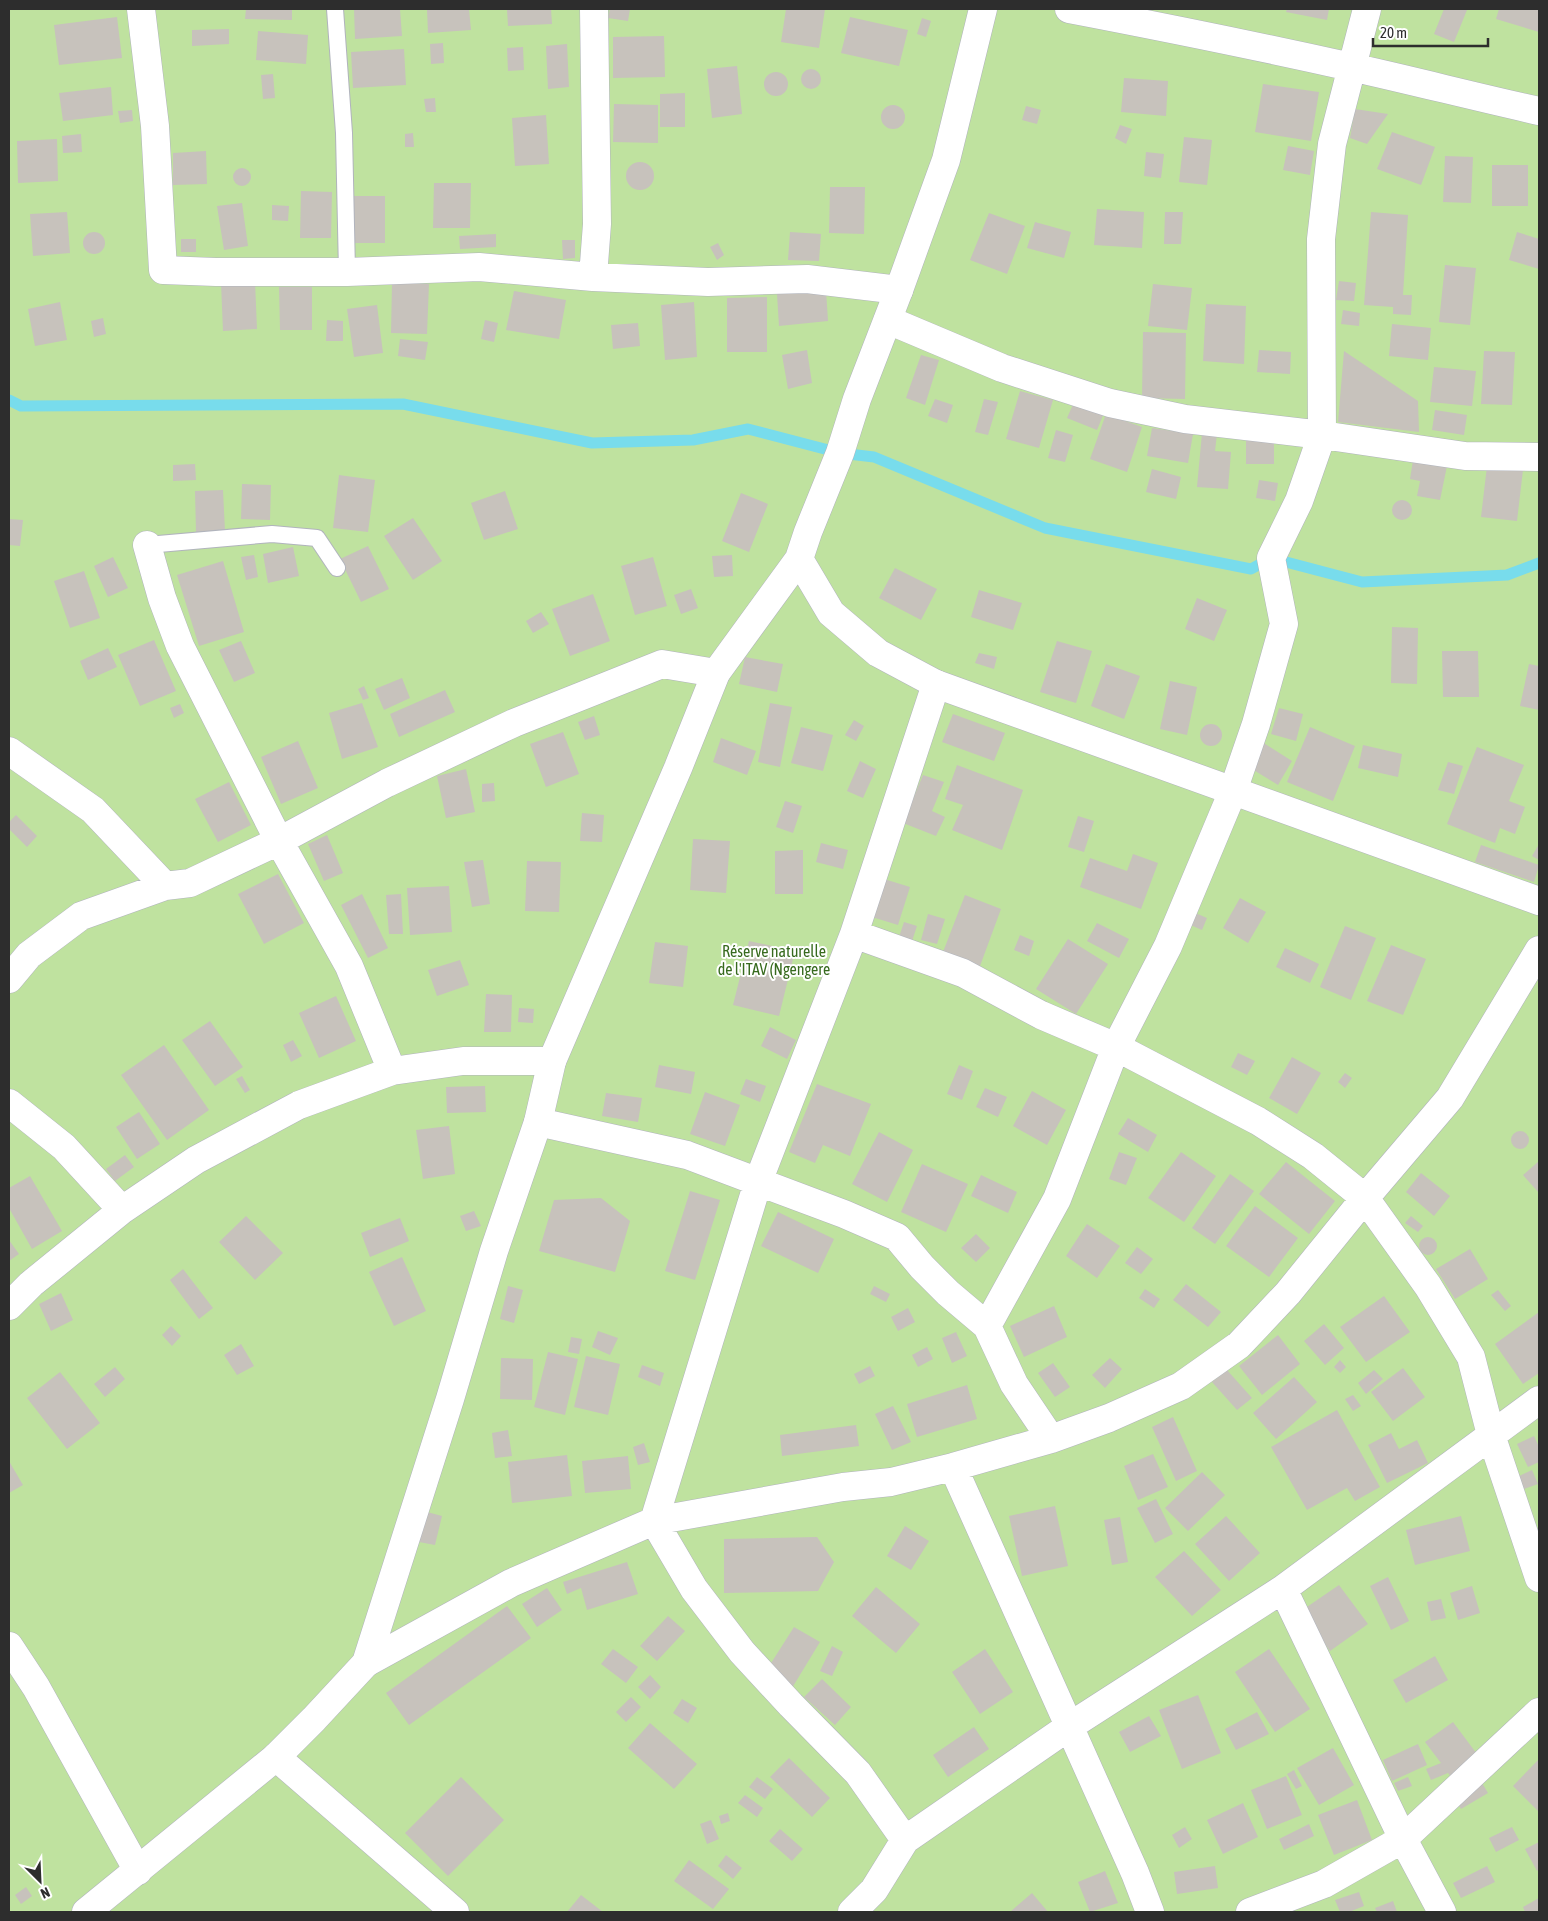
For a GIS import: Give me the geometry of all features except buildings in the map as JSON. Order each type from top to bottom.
[{"type":"street","points":[[141,9],[155,126],[163,270],[347,272],[479,267],[593,277],[708,282],[807,279],[899,290]]},
{"type":"street","points":[[593,277],[596,224],[594,9]]},
{"type":"street","points":[[366,1663],[450,1399],[494,1251],[538,1122],[552,1061],[678,768],[716,673],[799,559],[840,453],[857,398],[888,320],[946,160],[983,9]]},
{"type":"street","points":[[1069,9],[1240,43],[1453,93],[1539,110]]},
{"type":"street","points":[[987,1326],[1057,1199],[1116,1047],[1168,946],[1233,791],[1256,724],[1284,624],[1271,558],[1299,501],[1322,435],[1321,239],[1332,144],[1367,9]]},
{"type":"street","points":[[888,320],[1002,368],[1110,403],[1185,419],[1322,435],[1465,456],[1539,457]]},
{"type":"street","points":[[147,545],[162,598],[180,646],[279,841],[349,966],[392,1071]]},
{"type":"street","points":[[799,559],[831,613],[878,653],[936,684],[1539,901]]},
{"type":"street","points":[[9,978],[29,955],[81,916],[165,886],[190,883],[279,841],[387,783],[514,723],[662,664],[716,673]]},
{"type":"street","points":[[905,1840],[858,1773],[791,1706],[742,1652],[694,1589],[654,1521],[758,1182],[854,934],[936,684]]},
{"type":"street","points":[[9,751],[93,810],[165,886]]},
{"type":"street","points":[[854,934],[963,973],[1041,1015],[1116,1047],[1258,1121],[1314,1156],[1365,1198],[1428,1286],[1471,1357],[1491,1435],[1539,1578]]},
{"type":"street","points":[[86,1912],[276,1757],[314,1720],[366,1663],[511,1583],[654,1521],[843,1488],[890,1482],[953,1467],[1051,1439],[1109,1418],[1182,1386],[1239,1345],[1288,1294],[1365,1198],[1450,1098],[1539,950]]},
{"type":"street","points":[[9,1306],[31,1284],[122,1210],[196,1160],[299,1105],[392,1071],[463,1061],[552,1061]]},
{"type":"street","points":[[9,1103],[64,1147],[122,1210]]},
{"type":"street","points":[[538,1122],[687,1155],[844,1214],[897,1237],[922,1268],[987,1326],[1014,1384],[1051,1439]]},
{"type":"street","points":[[852,1912],[874,1890],[905,1840],[1070,1726],[1283,1589],[1539,1400]]},
{"type":"street","points":[[953,1467],[1070,1726],[1135,1873],[1150,1912]]},
{"type":"street","points":[[1283,1589],[1403,1839],[1442,1912]]},
{"type":"street","points":[[9,1646],[36,1687],[138,1871]]},
{"type":"street","points":[[1250,1912],[1324,1884],[1403,1839],[1539,1712]]},
{"type":"street","points":[[276,1757],[455,1912]]},
{"type":"lane","points":[[335,9],[344,133],[347,272]]},
{"type":"lane","points":[[147,545],[272,534],[317,538],[337,568]]},
{"type":"green space","name":"Réserve naturelle de l'ITAV (Ngengere","points":[[9,9],[1539,9],[1539,1912],[9,1912]]},
{"type":"waterway","points":[[9,400],[21,406],[403,404],[592,443],[693,440],[748,429],[840,453],[874,457],[1045,528],[1251,569],[1271,558],[1362,582],[1507,575],[1539,563]]}]
